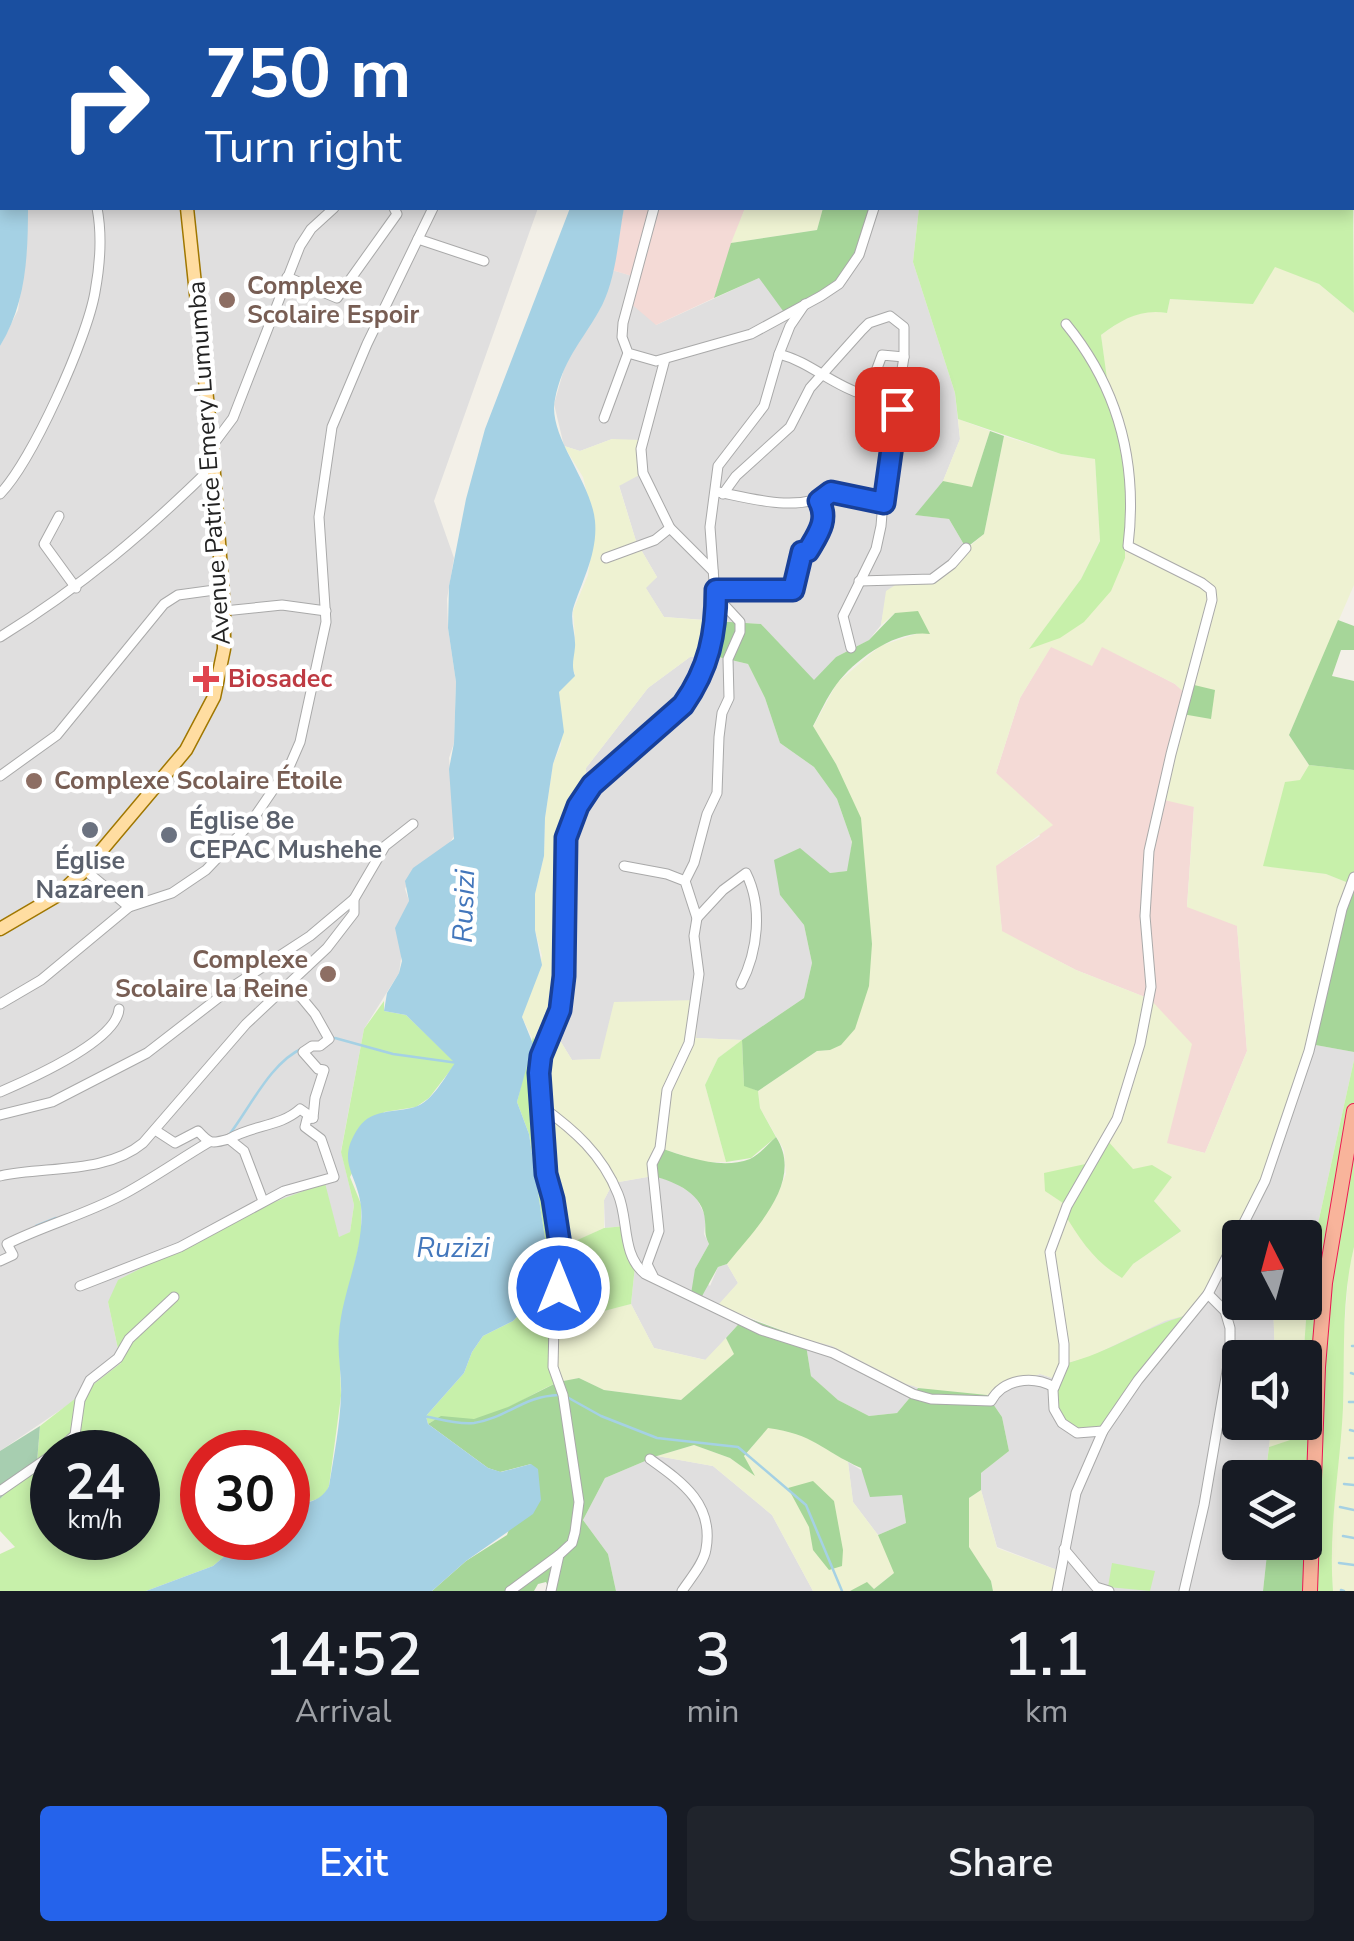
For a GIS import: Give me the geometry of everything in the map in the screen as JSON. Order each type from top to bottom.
[{"type":"highway","points":[[1310,1591],[1325,1283],[1354,1111]]},
{"type":"main road","name":"Avenue Patrice Emery Lumumba","points":[[0,929],[58,894],[84,870],[170,770],[204,722],[221,669],[224,611],[212,446],[187,210]]},
{"type":"street","points":[[0,494],[16,476],[43,426],[93,302],[100,239],[97,210]]},
{"type":"street","points":[[212,446],[234,418],[305,237],[332,210]]},
{"type":"street","points":[[287,277],[337,298],[397,214],[395,210]]},
{"type":"street","points":[[0,1004],[41,980],[129,907],[172,893],[206,870],[249,825],[278,786],[300,742],[320,656],[326,612],[319,517],[332,427],[366,344],[432,210]]},
{"type":"street","points":[[604,418],[628,353],[622,330],[653,210]]},
{"type":"street","points":[[628,353],[656,360],[766,328],[831,290],[849,272],[860,255],[873,210]]},
{"type":"street","points":[[418,239],[484,261]]},
{"type":"street","points":[[510,1591],[572,1543],[579,1502],[563,1395],[554,1367],[554,1324],[562,1258],[546,1174],[541,1106],[541,1056],[560,1010],[564,976],[564,847],[571,820],[592,785],[683,705],[693,691],[714,640],[716,593],[710,527],[720,492],[718,466],[764,406],[790,326],[805,304]]},
{"type":"street","points":[[720,492],[790,427],[805,394],[862,330],[890,316],[904,327],[904,357],[876,550],[843,616],[851,648]]},
{"type":"street","points":[[1066,324],[1108,386],[1120,417],[1132,502],[1128,546],[1202,583],[1211,590],[1212,600],[1149,851],[1145,916],[1150,998],[1140,1044],[1117,1118],[1067,1206],[1050,1252],[1064,1344],[1064,1364],[1054,1387],[1054,1409],[1062,1423],[1077,1434],[1103,1431]]},
{"type":"street","points":[[779,354],[802,360],[857,394],[866,394],[882,355],[904,357]]},
{"type":"street","points":[[666,358],[640,448],[648,489],[670,528],[713,572]]},
{"type":"street","points":[[0,636],[76,588],[213,466]]},
{"type":"street","points":[[720,492],[794,503],[819,501],[831,492],[884,503]]},
{"type":"street","points":[[716,593],[793,590],[802,552],[808,551],[824,523],[819,501]]},
{"type":"street","points":[[60,516],[44,544],[76,588]]},
{"type":"street","points":[[606,558],[655,540],[670,528]]},
{"type":"street","points":[[859,582],[932,578],[966,548]]},
{"type":"street","points":[[0,776],[57,735],[164,604],[178,595],[222,590]]},
{"type":"street","points":[[684,882],[717,792],[722,713],[729,698],[728,660],[740,632],[740,622],[716,593]]},
{"type":"street","points":[[224,611],[282,605],[326,612]]},
{"type":"street","points":[[0,1115],[52,1102],[147,1053],[235,985],[310,936],[354,899],[390,840],[414,824]]},
{"type":"street","points":[[624,866],[666,874],[684,882],[697,918],[694,936],[699,974],[689,1043],[667,1090],[660,1148],[652,1164],[659,1230],[647,1264],[654,1278]]},
{"type":"street","points":[[84,870],[129,907]]},
{"type":"street","points":[[697,918],[723,890],[746,873],[757,908],[753,954],[741,984]]},
{"type":"street","points":[[1057,1591],[1076,1493],[1103,1431],[1153,1360],[1208,1294],[1240,1235],[1281,1140],[1308,1050],[1342,909],[1354,877]]},
{"type":"street","points":[[0,1176],[98,1163],[137,1148],[246,1024],[327,948],[354,913],[354,899]]},
{"type":"street","points":[[291,984],[329,1039],[303,1052],[318,1069],[324,1070],[313,1118]]},
{"type":"street","points":[[0,1092],[86,1047],[113,1024],[118,1009]]},
{"type":"street","points":[[541,1106],[578,1132],[605,1168],[620,1201],[631,1259],[645,1274],[761,1330],[833,1352],[894,1387],[920,1396],[991,1401],[1004,1385],[1032,1379],[1054,1387]]},
{"type":"street","points":[[0,1262],[13,1256],[7,1244],[41,1226],[70,1220],[122,1195],[209,1142],[284,1121],[300,1110],[313,1118]]},
{"type":"street","points":[[80,1286],[180,1247],[284,1190],[334,1177],[321,1139],[305,1126],[307,1119],[313,1118]]},
{"type":"street","points":[[155,1130],[175,1143],[198,1131],[209,1142]]},
{"type":"street","points":[[229,1138],[244,1152],[264,1201]]},
{"type":"street","points":[[1184,1591],[1204,1505],[1230,1354],[1225,1310],[1208,1294]]},
{"type":"street","points":[[76,1430],[80,1400],[90,1380],[118,1358],[128,1339],[174,1297]]},
{"type":"street","points":[[650,1459],[689,1488],[704,1515],[706,1552],[682,1591]]},
{"type":"street","points":[[0,1491],[30,1470]]},
{"type":"street","points":[[1064,1549],[1096,1588],[1109,1591]]},
{"type":"street","points":[[551,1591],[559,1555]]},
{"type":"shaded area","points":[[28,210],[537,210],[434,501],[454,558],[447,599],[456,682],[454,743],[449,758],[456,833],[449,844],[414,868],[405,889],[409,901],[399,973],[364,1029],[341,1151],[354,1205],[350,1232],[339,1238],[324,1184],[108,1302],[121,1363],[90,1390],[0,1451],[0,346],[18,310]]},
{"type":"shaded area","points":[[624,210],[744,210],[714,298],[656,325],[629,302],[635,277],[612,270]]},
{"type":"shaded area","points":[[871,210],[919,210],[913,262],[955,393],[960,439],[943,481],[916,515],[949,519],[966,548],[942,573],[887,591],[881,625],[869,640],[836,657],[814,681],[761,624],[664,617],[645,587],[657,577],[636,541],[619,485],[612,439],[580,451],[564,446],[554,404],[566,362],[600,309],[612,270],[636,277],[656,325],[759,278]]},
{"type":"shaded area","points":[[1051,646],[1102,646],[1175,684],[1187,695],[1194,806],[1187,906],[1237,925],[1247,1051],[1205,1153],[1167,1144],[1150,999],[1076,970],[1002,932],[995,866],[1040,836],[996,773],[1020,698]]},
{"type":"shaded area","points":[[710,655],[748,664],[780,743],[814,767],[837,799],[852,842],[848,871],[830,873],[780,895],[804,925],[812,963],[804,998],[742,1040],[696,1038],[698,1001],[601,1059],[572,1060],[553,1029],[564,847],[585,795],[586,768],[648,688],[690,657]]},
{"type":"shaded area","points":[[1310,1044],[1354,1052],[1319,1220],[1222,1220],[1222,1320],[1274,1320],[1274,1340],[1222,1340],[1222,1440],[1270,1440],[1267,1460],[1222,1460],[1222,1560],[1266,1560],[1263,1591],[1057,1591],[1060,1571],[997,1547],[981,1490],[981,1473],[1009,1451],[1002,1417],[987,1395],[1040,1374],[1056,1379]]},
{"type":"shaded area","points":[[653,1176],[673,1181],[696,1197],[706,1218],[704,1234],[709,1244],[695,1269],[710,1286],[718,1267],[727,1264],[738,1283],[719,1305],[745,1317],[706,1360],[654,1348],[631,1304],[635,1266],[624,1226],[605,1228],[604,1200],[613,1183]]},
{"type":"shaded area","points":[[805,1339],[832,1345],[918,1388],[897,1413],[869,1416],[838,1400],[811,1376]]},
{"type":"shaded area","points":[[657,1456],[713,1466],[772,1515],[813,1591],[616,1591],[608,1554],[583,1520],[605,1478]]},
{"type":"shaded area","points":[[848,1462],[902,1495],[906,1523],[878,1535],[853,1502]]},
{"type":"green space","points":[[744,210],[822,210],[817,230],[731,243]]},
{"type":"green space","points":[[822,210],[873,210],[849,272],[786,315],[759,278],[714,298],[731,243],[817,230]]},
{"type":"green space","points":[[919,210],[1353,210],[1354,313],[1319,284],[1275,267],[1253,304],[1170,299],[1167,313],[1132,316],[1101,335],[1108,386],[1126,442],[1125,558],[1111,591],[1084,622],[1060,638],[1029,649],[1081,579],[1100,541],[1095,459],[1061,454],[958,419],[955,393],[913,262]]},
{"type":"green space","points":[[1275,266],[1319,284],[1354,313],[1354,585],[1289,735],[1309,765],[1264,866],[1326,874],[1351,884],[1309,1051],[1281,1140],[1241,1220],[1222,1220],[1222,1259],[1195,1313],[1165,1321],[1090,1357],[1064,1364],[1056,1379],[1040,1374],[987,1395],[931,1391],[906,1384],[832,1346],[718,1305],[738,1283],[727,1264],[775,1200],[786,1174],[784,1150],[760,1108],[758,1091],[817,1051],[830,1050],[872,944],[836,764],[813,727],[837,683],[880,646],[919,633],[895,613],[881,625],[886,591],[903,580],[932,579],[984,534],[1004,436],[1061,454],[1095,459],[1100,540],[1081,579],[1030,648],[1110,591],[1128,546],[1101,335],[1124,319],[1149,310],[1167,313],[1170,299],[1253,303]],"holes":[[[1051,647],[1092,666],[1102,647],[1175,684],[1187,695],[1160,799],[1194,807],[1187,907],[1237,926],[1247,1051],[1205,1153],[1167,1143],[1192,1044],[1150,999],[1076,970],[1002,931],[996,866],[1053,825],[996,773],[1020,698]],[[1172,1176],[1154,1201],[1181,1231],[1133,1264],[1067,1206]]]},
{"type":"green space","points":[[958,419],[990,431],[972,488],[943,481],[960,439]]},
{"type":"green space","points":[[990,431],[1004,436],[984,534],[966,548],[949,519],[915,515],[943,481],[972,487]]},
{"type":"green space","points":[[612,439],[642,440],[643,473],[619,486],[636,541],[657,577],[646,588],[664,617],[715,621],[710,655],[690,657],[648,688],[586,768],[585,795],[566,838],[565,976],[553,1029],[572,1060],[600,1059],[614,1002],[698,1000],[696,1038],[742,1040],[718,1058],[705,1085],[726,1162],[704,1162],[660,1148],[653,1176],[613,1183],[604,1200],[604,1228],[561,1248],[546,1174],[541,1056],[522,1017],[542,956],[535,930],[535,894],[544,856],[553,764],[561,745],[559,692],[575,674],[573,611],[588,575],[595,526],[583,477],[564,446],[580,451]]},
{"type":"green space","points":[[918,611],[930,634],[904,636],[865,656],[836,685],[813,726],[861,818],[872,944],[869,986],[855,1029],[841,1045],[817,1051],[758,1091],[744,1086],[742,1040],[804,998],[812,963],[804,925],[780,895],[774,860],[800,848],[830,873],[847,871],[852,842],[837,799],[814,767],[780,743],[748,664],[710,655],[715,621],[761,624],[814,680],[836,657],[869,640],[895,613]]},
{"type":"green space","points":[[1338,620],[1354,626],[1354,650],[1341,650],[1332,676],[1354,681],[1354,770],[1309,765],[1289,735]]},
{"type":"green space","points":[[1190,684],[1215,690],[1211,719],[1182,714]]},
{"type":"green space","points":[[1309,765],[1354,770],[1351,884],[1326,874],[1263,866],[1285,782],[1300,780]]},
{"type":"green space","points":[[1354,877],[1354,1052],[1310,1044]]},
{"type":"green space","points":[[384,1001],[384,1011],[406,1015],[456,1063],[429,1098],[416,1107],[384,1112],[350,1177],[361,1204],[361,1236],[339,1335],[341,1396],[329,1486],[324,1497],[310,1501],[310,1430],[180,1430],[180,1560],[220,1560],[146,1591],[0,1591],[0,1554],[15,1547],[0,1531],[0,1499],[30,1469],[30,1560],[160,1560],[160,1430],[40,1430],[40,1426],[121,1363],[108,1302],[118,1280],[261,1207],[325,1183],[339,1237],[350,1232],[354,1205],[341,1152],[364,1029]]},
{"type":"green space","points":[[533,1037],[541,1056],[546,1174],[562,1247],[604,1228],[625,1226],[635,1266],[631,1304],[554,1324],[558,1382],[486,1416],[468,1420],[441,1418],[428,1424],[426,1416],[464,1373],[483,1336],[513,1321],[523,1310],[546,1245],[529,1134],[517,1102]]},
{"type":"green space","points":[[742,1040],[744,1085],[758,1091],[760,1108],[776,1137],[751,1158],[726,1162],[705,1085],[718,1058]]},
{"type":"green space","points":[[1354,1060],[1354,1247],[1345,1307],[1333,1591],[1310,1591],[1311,1560],[1322,1560],[1322,1460],[1267,1460],[1269,1447],[1290,1440],[1322,1440],[1322,1340],[1305,1340],[1306,1320],[1322,1320],[1322,1220],[1319,1220]]},
{"type":"green space","points":[[776,1137],[784,1171],[773,1205],[727,1264],[718,1267],[701,1298],[691,1294],[695,1269],[709,1244],[703,1212],[694,1196],[653,1176],[660,1148],[704,1161],[739,1162],[753,1157]]},
{"type":"green space","points":[[1106,1139],[1133,1169],[1152,1165],[1172,1177],[1154,1201],[1181,1231],[1133,1264],[1122,1278],[1082,1241],[1064,1213],[1066,1205],[1045,1191],[1044,1173],[1090,1163]]},
{"type":"green space","points":[[1354,1247],[1354,1591],[1333,1591],[1330,1554],[1343,1406],[1349,1268]]},
{"type":"green space","points":[[631,1304],[654,1348],[705,1360],[726,1338],[735,1354],[681,1400],[604,1390],[579,1378],[558,1382],[554,1324]]},
{"type":"green space","points":[[1195,1313],[1103,1431],[1077,1433],[1061,1415],[1055,1396],[1064,1364]]},
{"type":"green space","points":[[745,1317],[805,1339],[811,1376],[838,1400],[869,1416],[897,1413],[918,1388],[987,1395],[1002,1417],[1009,1451],[981,1473],[981,1490],[969,1498],[969,1547],[991,1581],[993,1591],[850,1591],[867,1582],[874,1589],[894,1573],[878,1535],[906,1523],[902,1495],[870,1497],[861,1468],[807,1439],[768,1428],[744,1456],[755,1476],[730,1458],[694,1445],[605,1478],[583,1520],[608,1554],[616,1591],[550,1591],[546,1582],[538,1584],[534,1591],[432,1591],[466,1561],[507,1535],[531,1464],[500,1472],[488,1468],[428,1424],[441,1416],[474,1419],[558,1382],[579,1378],[604,1390],[681,1400],[734,1354],[726,1338]]},
{"type":"green space","points":[[1274,1320],[1306,1320],[1305,1340],[1274,1340]]},
{"type":"green space","points":[[768,1427],[798,1432],[848,1462],[853,1502],[878,1535],[895,1572],[874,1589],[867,1583],[850,1591],[813,1591],[772,1515],[713,1466],[657,1456],[694,1445],[730,1458],[753,1474],[744,1457]]},
{"type":"green space","points":[[30,1432],[30,1469],[0,1499],[0,1451]]},
{"type":"green space","points":[[1270,1440],[1292,1440],[1269,1447]]},
{"type":"green space","points":[[813,1481],[834,1501],[843,1550],[842,1566],[829,1570],[813,1550],[809,1527],[788,1488]]},
{"type":"green space","points":[[981,1490],[997,1548],[1060,1571],[1057,1591],[993,1591],[991,1581],[969,1548],[969,1498]]},
{"type":"green space","points":[[1266,1560],[1311,1560],[1310,1591],[1263,1591]]},
{"type":"green space","points":[[1112,1563],[1155,1571],[1150,1591],[1108,1587]]},
{"type":"water","points":[[0,210],[28,210],[20,297],[0,346]]},
{"type":"water","name":"Ruzizi","points":[[569,210],[624,210],[609,287],[567,363],[555,399],[557,427],[592,505],[595,533],[592,556],[572,614],[575,676],[559,692],[564,732],[553,764],[544,856],[535,894],[535,930],[542,965],[522,1017],[533,1044],[517,1102],[529,1134],[546,1245],[541,1278],[513,1321],[483,1336],[464,1373],[426,1416],[428,1424],[488,1468],[501,1472],[531,1464],[538,1469],[541,1500],[533,1514],[466,1561],[432,1591],[146,1591],[220,1560],[310,1560],[310,1501],[329,1486],[340,1406],[341,1318],[361,1222],[349,1149],[365,1121],[421,1104],[455,1063],[406,1015],[384,1011],[387,993],[402,961],[395,928],[409,901],[405,881],[413,868],[454,839],[449,769],[456,682],[448,628],[449,586],[485,429]]},
{"type":"waterway","points":[[335,1038],[393,1054],[458,1063]]},
{"type":"waterway","points":[[229,1135],[271,1074],[303,1048]]},
{"type":"waterway","points":[[36,1226],[56,1218]]},
{"type":"waterway","points":[[424,1416],[474,1423],[535,1399],[559,1395]]},
{"type":"waterway","points":[[567,1397],[601,1416],[657,1438],[738,1447],[806,1505],[842,1591]]},
{"type":"waterway","points":[[1349,1402],[1354,1402]]},
{"type":"waterway","points":[[1350,1430],[1354,1431]]},
{"type":"waterway","points":[[1349,1458],[1354,1458]]},
{"type":"waterway","points":[[1344,1484],[1354,1485]]},
{"type":"waterway","points":[[1340,1507],[1354,1510]]},
{"type":"waterway","points":[[1343,1536],[1354,1538]]},
{"type":"waterway","points":[[1339,1563],[1354,1565]]},
{"type":"place","name":"Complexe Scolaire Espoir","points":[[227,300]]},
{"type":"place","name":"Biosadec","points":[[206,679]]},
{"type":"place","name":"Complexe Scolaire Étoile","points":[[34,781]]},
{"type":"place","name":"Église Nazareen","points":[[90,830]]},
{"type":"place","name":"Église 8e CEPAC Mushehe","points":[[169,835]]},
{"type":"place","name":"Complexe Scolaire la Reine","points":[[328,974]]},
{"type":"route","points":[[559,1288],[562,1258],[546,1174],[539,1073],[541,1056],[560,1010],[566,922],[564,847],[571,820],[592,785],[683,705],[693,691],[714,640],[716,590],[793,590],[802,552],[808,551],[824,523],[819,501],[827,493],[884,503],[897,409]]},
{"type":"water label","name":"Rusizi","points":[[464,906]]}]
